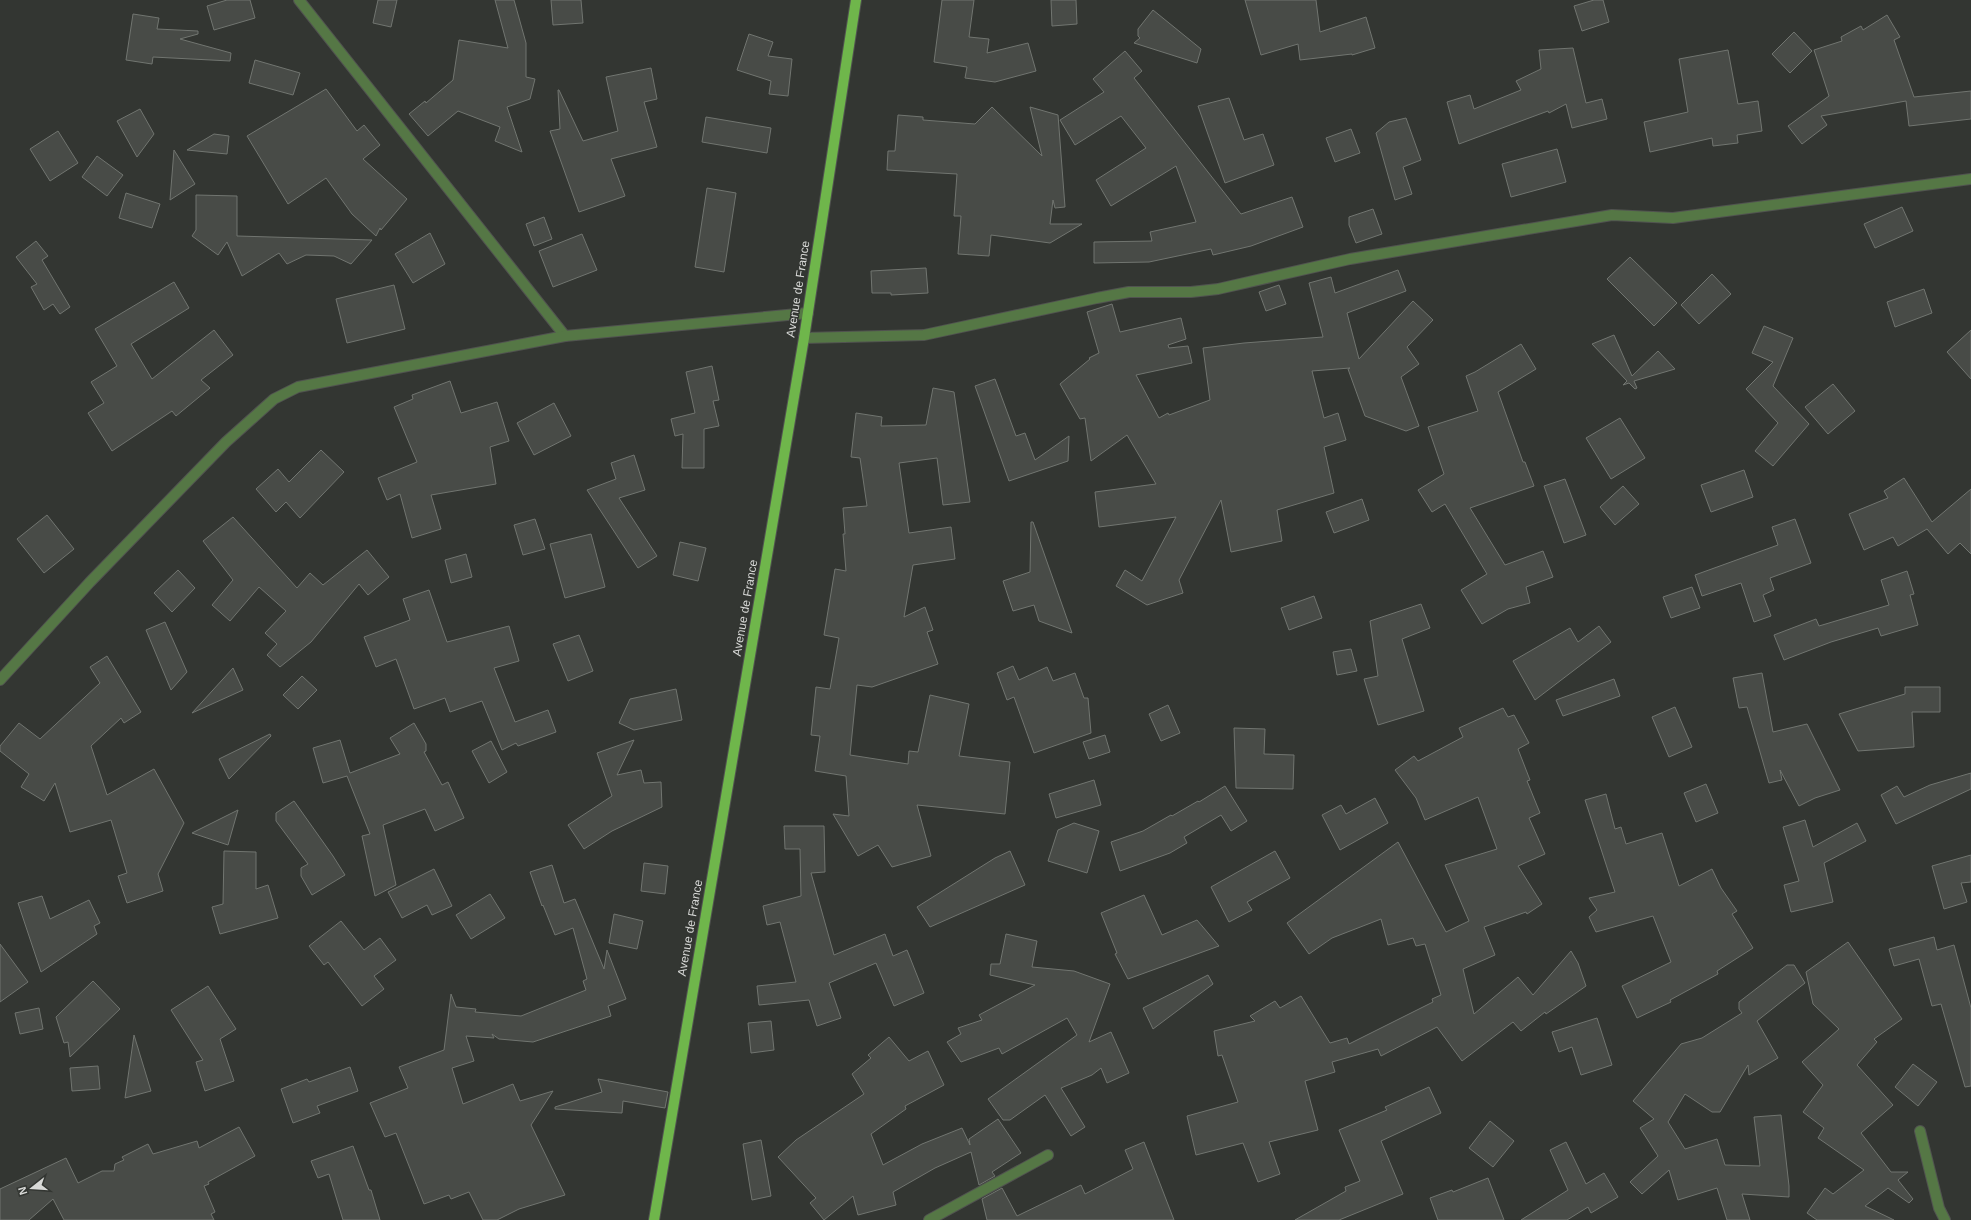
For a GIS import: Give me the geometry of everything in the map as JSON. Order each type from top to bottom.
[{"type":"main road","name":"Avenue de France","points":[[654,1220],[804,338],[856,0]]},
{"type":"street","points":[[299,0],[565,336]]},
{"type":"street","points":[[804,338],[924,335],[1129,292],[1190,292],[1218,289],[1350,259],[1612,215],[1673,218],[1971,179]]},
{"type":"street","points":[[0,680],[90,582],[226,442],[274,399],[298,387],[565,336],[808,313]]},
{"type":"street","points":[[1920,1131],[1939,1208],[1945,1220]]},
{"type":"street","points":[[929,1220],[1048,1156]]},
{"type":"building","points":[[227,0],[250,0],[255,18],[214,30],[207,6]]},
{"type":"building","points":[[378,0],[397,0],[391,27],[373,23]]},
{"type":"building","points":[[495,0],[514,0],[526,43],[526,77],[535,79],[530,99],[507,107],[522,152],[495,141],[500,127],[458,111],[428,136],[409,114],[425,101],[426,103],[453,80],[459,40],[508,48]]},
{"type":"building","points":[[551,0],[581,0],[583,23],[553,25]]},
{"type":"building","points":[[942,0],[974,0],[969,37],[989,39],[987,53],[1028,43],[1036,71],[995,82],[965,78],[967,67],[934,62]]},
{"type":"building","points":[[1051,0],[1076,0],[1077,24],[1052,26]]},
{"type":"building","points":[[1245,0],[1316,0],[1320,32],[1366,17],[1375,48],[1352,55],[1300,60],[1298,44],[1261,55]]},
{"type":"building","points":[[1594,0],[1603,0],[1609,22],[1582,31],[1574,6]]},
{"type":"building","points":[[1153,10],[1201,49],[1197,63],[1134,43],[1140,38],[1138,36],[1138,29]]},
{"type":"building","points":[[133,14],[159,18],[157,29],[198,31],[198,34],[180,39],[231,53],[230,61],[153,57],[152,64],[126,60]]},
{"type":"building","points":[[1887,15],[1900,37],[1894,40],[1914,97],[1971,91],[1971,119],[1909,126],[1906,101],[1821,116],[1827,125],[1802,144],[1788,126],[1829,96],[1814,50],[1842,41],[1841,37],[1861,26],[1863,30]]},
{"type":"building","points":[[1794,32],[1812,51],[1790,73],[1772,54]]},
{"type":"building","points":[[749,34],[773,42],[768,56],[792,59],[788,96],[769,94],[771,81],[737,70]]},
{"type":"building","points":[[1573,48],[1586,103],[1602,99],[1607,119],[1572,128],[1566,104],[1549,113],[1548,111],[1459,144],[1447,102],[1470,95],[1474,109],[1521,90],[1516,81],[1541,69],[1539,50]]},
{"type":"building","points":[[1728,50],[1738,104],[1758,101],[1762,131],[1737,135],[1738,143],[1713,146],[1712,138],[1650,152],[1644,122],[1688,112],[1679,59]]},
{"type":"building","points":[[1125,51],[1142,71],[1134,78],[1241,214],[1292,197],[1303,227],[1251,246],[1213,255],[1211,249],[1149,262],[1094,263],[1094,242],[1152,241],[1150,232],[1196,222],[1176,166],[1111,206],[1096,180],[1146,148],[1121,116],[1075,145],[1060,120],[1104,92],[1093,79]]},
{"type":"building","points":[[255,60],[300,73],[293,95],[249,83]]},
{"type":"building","points":[[651,68],[657,99],[644,102],[657,147],[611,159],[625,196],[579,212],[550,131],[560,129],[558,90],[583,141],[618,131],[606,77]]},
{"type":"building","points":[[326,89],[357,131],[364,125],[380,145],[363,159],[407,199],[381,230],[380,228],[376,236],[352,214],[326,178],[288,204],[247,136]]},
{"type":"building","points":[[1229,98],[1244,140],[1263,134],[1274,165],[1225,183],[1198,106]]},
{"type":"building","points":[[992,107],[1042,156],[1030,107],[1058,115],[1065,207],[1055,208],[1053,200],[1050,224],[1082,224],[1050,243],[991,235],[989,256],[958,254],[961,216],[954,216],[957,174],[887,170],[888,151],[895,151],[898,115],[923,117],[923,120],[975,124]]},
{"type":"building","points":[[140,109],[154,134],[137,157],[117,121]]},
{"type":"building","points":[[706,117],[771,128],[767,153],[702,142]]},
{"type":"building","points":[[1406,118],[1421,160],[1403,167],[1412,194],[1395,200],[1376,133],[1389,122]]},
{"type":"building","points":[[1351,129],[1360,153],[1335,162],[1326,138]]},
{"type":"building","points":[[58,131],[78,163],[50,181],[30,149]]},
{"type":"building","points":[[214,134],[229,136],[227,154],[187,150]]},
{"type":"building","points":[[1557,149],[1566,182],[1511,197],[1502,164]]},
{"type":"building","points":[[174,150],[195,184],[170,200]]},
{"type":"building","points":[[97,156],[123,175],[107,196],[82,177]]},
{"type":"building","points":[[707,188],[736,193],[724,272],[695,267]]},
{"type":"building","points":[[126,193],[160,204],[152,228],[119,218]]},
{"type":"building","points":[[196,195],[237,196],[237,236],[372,240],[351,264],[334,256],[306,255],[287,264],[279,253],[242,276],[227,242],[218,255],[192,236],[196,230]]},
{"type":"building","points":[[1902,207],[1913,231],[1875,248],[1864,224]]},
{"type":"building","points":[[1373,209],[1382,234],[1356,243],[1349,225],[1349,217]]},
{"type":"building","points":[[544,217],[552,239],[534,246],[526,224]]},
{"type":"building","points":[[430,233],[445,264],[413,283],[395,254]]},
{"type":"building","points":[[582,234],[597,270],[553,287],[539,251]]},
{"type":"building","points":[[36,241],[48,256],[42,260],[70,307],[60,314],[53,304],[44,310],[31,287],[37,284],[16,257]]},
{"type":"building","points":[[1630,257],[1677,303],[1654,326],[1607,279]]},
{"type":"building","points":[[926,268],[928,293],[891,295],[891,293],[872,293],[871,271]]},
{"type":"building","points":[[1398,270],[1406,291],[1347,313],[1359,359],[1413,301],[1433,320],[1407,347],[1419,364],[1401,377],[1419,426],[1406,431],[1365,416],[1348,369],[1350,368],[1312,371],[1324,418],[1338,413],[1346,440],[1324,447],[1334,493],[1277,510],[1282,541],[1231,552],[1221,500],[1179,580],[1183,593],[1147,605],[1116,586],[1125,570],[1142,581],[1176,517],[1099,527],[1095,492],[1156,484],[1127,435],[1091,461],[1085,418],[1080,419],[1060,384],[1090,359],[1089,358],[1099,353],[1087,312],[1112,304],[1120,332],[1181,318],[1186,339],[1168,345],[1169,348],[1188,346],[1192,363],[1136,375],[1159,418],[1168,413],[1169,415],[1210,400],[1203,348],[1244,343],[1323,337],[1309,283],[1331,277],[1335,293]]},
{"type":"building","points":[[1712,274],[1731,294],[1699,324],[1681,305]]},
{"type":"building","points":[[174,282],[189,308],[131,344],[152,379],[214,330],[233,355],[201,380],[210,388],[176,416],[172,411],[112,451],[88,413],[104,403],[91,382],[117,366],[95,329]]},
{"type":"building","points":[[394,285],[405,329],[347,343],[336,299]]},
{"type":"building","points":[[1279,285],[1286,304],[1266,311],[1259,292]]},
{"type":"building","points":[[1924,289],[1932,313],[1895,327],[1887,302]]},
{"type":"building","points":[[1764,326],[1793,338],[1773,386],[1809,424],[1773,466],[1755,451],[1778,423],[1746,389],[1773,362],[1752,353]]},
{"type":"building","points":[[1971,330],[1971,379],[1947,352]]},
{"type":"building","points":[[1614,335],[1632,376],[1658,351],[1675,369],[1634,381],[1637,388],[1635,389],[1629,383],[1623,385],[1627,381],[1592,344]]},
{"type":"building","points":[[1521,344],[1536,369],[1498,392],[1523,462],[1525,462],[1534,486],[1470,508],[1505,565],[1543,551],[1553,577],[1526,587],[1530,603],[1508,609],[1482,624],[1461,590],[1487,574],[1445,504],[1432,512],[1418,490],[1444,474],[1428,427],[1478,411],[1466,376]]},
{"type":"building","points":[[712,366],[719,400],[713,401],[719,426],[704,429],[704,468],[682,468],[683,434],[675,436],[671,419],[695,413],[686,372]]},
{"type":"building","points":[[995,379],[1016,436],[1025,433],[1035,460],[1069,436],[1068,461],[1009,481],[975,386]]},
{"type":"building","points":[[450,381],[461,413],[497,402],[509,441],[490,447],[496,484],[431,495],[441,529],[412,538],[400,494],[387,500],[378,478],[417,462],[394,407],[413,399],[412,395]]},
{"type":"building","points":[[1833,384],[1855,411],[1828,434],[1805,407]]},
{"type":"building","points":[[933,388],[954,392],[970,502],[943,505],[937,458],[899,463],[909,533],[951,527],[955,559],[913,565],[904,617],[925,607],[933,630],[927,632],[938,664],[872,687],[857,685],[850,755],[908,764],[909,751],[918,752],[930,695],[969,704],[959,756],[1010,762],[1005,814],[917,805],[931,856],[892,867],[878,845],[858,856],[833,814],[849,816],[846,776],[815,771],[820,736],[811,735],[816,687],[830,689],[839,638],[824,635],[835,569],[846,571],[843,534],[845,534],[843,508],[867,506],[860,458],[851,457],[856,413],[882,417],[881,426],[926,425]]},
{"type":"building","points":[[554,403],[571,436],[534,455],[517,423]]},
{"type":"building","points":[[1620,418],[1645,458],[1611,479],[1586,438]]},
{"type":"building","points":[[321,450],[344,472],[300,518],[286,502],[276,512],[256,489],[278,469],[289,482]]},
{"type":"building","points":[[634,455],[645,490],[619,498],[657,556],[638,568],[587,490],[616,479],[611,463]]},
{"type":"building","points":[[1744,470],[1753,497],[1711,512],[1701,485]]},
{"type":"building","points":[[1904,478],[1932,522],[1971,489],[1971,554],[1960,543],[1948,554],[1927,529],[1898,546],[1893,537],[1864,550],[1849,514],[1888,498],[1884,491]]},
{"type":"building","points":[[1565,479],[1586,535],[1564,543],[1544,486]]},
{"type":"building","points":[[1623,486],[1639,504],[1615,525],[1600,507]]},
{"type":"building","points":[[1362,499],[1369,520],[1334,533],[1326,512]]},
{"type":"building","points":[[47,515],[74,549],[44,573],[17,539]]},
{"type":"building","points":[[233,517],[297,588],[310,573],[323,585],[367,550],[389,577],[368,595],[359,584],[311,642],[280,667],[267,655],[277,644],[265,633],[286,611],[259,587],[230,621],[212,605],[233,580],[203,541]]},
{"type":"building","points":[[535,519],[545,549],[523,555],[514,525]]},
{"type":"building","points":[[1795,519],[1811,563],[1770,578],[1774,590],[1763,595],[1771,616],[1754,622],[1741,583],[1702,596],[1695,575],[1778,545],[1772,527]]},
{"type":"building","points":[[1031,522],[1033,522],[1072,633],[1039,621],[1034,605],[1013,611],[1003,581],[1030,572]]},
{"type":"building","points":[[591,534],[605,587],[565,598],[550,544]]},
{"type":"building","points":[[680,542],[706,548],[698,581],[673,575]]},
{"type":"building","points":[[466,554],[472,577],[451,583],[445,560]]},
{"type":"building","points":[[178,570],[195,588],[172,612],[154,593]]},
{"type":"building","points":[[1907,571],[1914,594],[1910,595],[1918,625],[1881,636],[1878,628],[1831,642],[1784,660],[1774,635],[1816,619],[1819,626],[1889,605],[1881,580]]},
{"type":"building","points":[[1692,587],[1700,608],[1671,618],[1663,597]]},
{"type":"building","points":[[429,590],[447,642],[509,626],[519,661],[494,668],[515,722],[548,710],[556,732],[518,746],[516,743],[502,750],[482,701],[450,712],[445,698],[414,709],[396,659],[376,667],[364,637],[410,620],[403,599]]},
{"type":"building","points":[[1314,596],[1322,618],[1289,630],[1281,608]]},
{"type":"building","points":[[1421,604],[1430,628],[1402,639],[1424,711],[1378,725],[1364,679],[1378,676],[1370,621]]},
{"type":"building","points":[[165,622],[187,672],[171,690],[146,630]]},
{"type":"building","points":[[1599,626],[1611,642],[1535,700],[1513,661],[1570,628],[1578,642]]},
{"type":"building","points":[[579,635],[593,671],[568,681],[553,644]]},
{"type":"building","points":[[1351,649],[1357,671],[1337,675],[1333,652]]},
{"type":"building","points":[[107,656],[141,712],[124,723],[121,718],[91,746],[107,795],[154,769],[184,823],[158,874],[163,891],[127,903],[118,876],[127,873],[111,820],[70,832],[55,783],[44,801],[21,787],[29,774],[0,751],[0,746],[19,723],[40,739],[100,683],[90,667]]},
{"type":"building","points":[[1013,666],[1019,680],[1047,667],[1053,681],[1075,673],[1084,698],[1088,698],[1091,733],[1034,753],[1014,697],[1007,700],[997,673]]},
{"type":"building","points":[[233,668],[243,690],[192,713]]},
{"type":"building","points":[[1762,673],[1773,732],[1807,724],[1840,790],[1815,798],[1799,806],[1780,770],[1782,780],[1769,783],[1747,707],[1739,708],[1733,678]]},
{"type":"building","points":[[302,676],[317,690],[298,709],[283,695]]},
{"type":"building","points":[[1614,679],[1620,696],[1563,716],[1556,700]]},
{"type":"building","points":[[1905,687],[1940,687],[1940,712],[1912,712],[1914,747],[1858,751],[1839,714],[1905,694]]},
{"type":"building","points":[[676,689],[682,720],[634,730],[619,723],[630,699]]},
{"type":"building","points":[[1168,705],[1180,733],[1161,741],[1149,714]]},
{"type":"building","points":[[1675,707],[1692,747],[1669,757],[1652,717]]},
{"type":"building","points":[[1503,708],[1508,717],[1514,715],[1529,743],[1518,749],[1530,780],[1527,781],[1540,813],[1529,818],[1545,854],[1518,866],[1542,904],[1527,914],[1526,912],[1484,927],[1495,955],[1463,969],[1474,1014],[1518,977],[1533,995],[1571,951],[1578,963],[1586,986],[1546,1014],[1545,1012],[1521,1031],[1513,1022],[1462,1061],[1437,1027],[1381,1056],[1378,1049],[1332,1062],[1335,1072],[1305,1081],[1318,1130],[1269,1142],[1280,1174],[1258,1182],[1243,1143],[1196,1155],[1187,1116],[1238,1102],[1222,1055],[1218,1056],[1214,1031],[1255,1021],[1250,1016],[1275,1001],[1280,1008],[1301,996],[1330,1043],[1347,1038],[1349,1044],[1433,1002],[1432,999],[1441,995],[1425,944],[1416,946],[1413,938],[1388,945],[1381,919],[1332,938],[1309,954],[1287,923],[1398,842],[1446,932],[1469,921],[1445,865],[1497,849],[1478,797],[1425,820],[1416,798],[1395,770],[1414,756],[1418,761],[1463,737],[1459,728]]},
{"type":"building","points":[[414,723],[426,744],[426,751],[424,752],[442,785],[448,782],[464,818],[435,831],[425,809],[383,825],[396,885],[375,896],[362,836],[370,834],[347,776],[323,783],[313,748],[340,740],[350,773],[400,754],[390,738]]},
{"type":"building","points":[[1234,728],[1265,729],[1264,754],[1294,755],[1293,789],[1236,788]]},
{"type":"building","points":[[270,734],[271,736],[229,779],[219,759]]},
{"type":"building","points":[[1105,735],[1110,752],[1089,759],[1083,742]]},
{"type":"building","points":[[634,740],[617,775],[641,770],[644,783],[661,782],[662,807],[612,831],[584,849],[568,825],[612,796],[597,753]]},
{"type":"building","points":[[491,741],[507,772],[489,783],[472,751]]},
{"type":"building","points":[[1971,773],[1971,789],[1896,824],[1881,795],[1897,786],[1904,797],[1930,785]]},
{"type":"building","points":[[1094,780],[1101,805],[1056,818],[1049,794]]},
{"type":"building","points":[[1706,784],[1718,813],[1696,822],[1684,793]]},
{"type":"building","points":[[1225,786],[1247,821],[1231,831],[1221,815],[1184,837],[1187,843],[1170,853],[1120,871],[1111,842],[1143,831],[1198,801],[1199,802]]},
{"type":"building","points":[[1606,794],[1615,829],[1621,827],[1626,844],[1662,833],[1679,886],[1712,869],[1721,888],[1737,911],[1732,914],[1753,948],[1717,971],[1718,974],[1670,1000],[1671,1002],[1637,1018],[1622,986],[1671,962],[1653,916],[1596,932],[1589,917],[1597,910],[1589,898],[1615,892],[1585,800]]},
{"type":"building","points":[[1375,798],[1388,823],[1340,850],[1322,815],[1341,805],[1346,814]]},
{"type":"building","points":[[294,801],[345,875],[312,895],[301,876],[301,868],[308,864],[276,821],[276,813]]},
{"type":"building","points":[[238,810],[228,845],[192,833]]},
{"type":"building","points":[[1805,820],[1813,847],[1857,823],[1866,841],[1824,863],[1833,902],[1791,912],[1784,885],[1799,881],[1783,827]]},
{"type":"building","points":[[1074,823],[1099,831],[1087,873],[1048,861],[1058,830]]},
{"type":"building","points":[[784,826],[824,826],[825,872],[811,873],[834,955],[885,934],[893,956],[907,950],[924,993],[894,1006],[876,963],[829,983],[841,1018],[817,1026],[809,1000],[759,1005],[757,986],[796,982],[780,922],[767,925],[763,906],[801,896],[800,849],[785,849]]},
{"type":"building","points":[[224,851],[256,852],[256,889],[268,885],[278,918],[220,934],[212,907],[223,904]]},
{"type":"building","points":[[1010,851],[1025,885],[930,927],[917,907],[995,858]]},
{"type":"building","points":[[1275,851],[1290,878],[1247,902],[1252,910],[1229,922],[1211,887]]},
{"type":"building","points":[[1971,855],[1971,882],[1961,883],[1967,902],[1944,909],[1932,866]]},
{"type":"building","points":[[644,863],[668,866],[665,894],[641,891]]},
{"type":"building","points":[[552,865],[564,903],[575,899],[604,969],[607,950],[626,999],[608,1006],[611,1016],[533,1042],[499,1039],[492,1034],[494,1038],[466,1036],[474,1061],[452,1068],[463,1104],[513,1084],[520,1101],[553,1091],[531,1125],[565,1195],[519,1209],[497,1220],[483,1220],[469,1192],[451,1199],[449,1195],[424,1204],[396,1133],[385,1137],[370,1103],[408,1088],[399,1067],[444,1050],[451,994],[456,1007],[476,1009],[475,1012],[521,1016],[586,990],[583,981],[587,979],[573,928],[555,935],[543,905],[542,906],[530,872]]},
{"type":"building","points":[[434,869],[452,906],[432,915],[427,905],[402,918],[388,892]]},
{"type":"building","points":[[490,894],[505,918],[471,939],[456,915]]},
{"type":"building","points":[[1144,895],[1162,935],[1197,920],[1219,946],[1128,979],[1115,954],[1117,953],[1101,913]]},
{"type":"building","points":[[42,896],[50,919],[89,900],[100,923],[94,926],[97,934],[41,972],[18,903]]},
{"type":"building","points":[[614,914],[643,921],[637,949],[609,943]]},
{"type":"building","points":[[341,921],[364,950],[380,938],[396,960],[374,976],[384,989],[362,1006],[328,962],[324,965],[309,946]]},
{"type":"building","points":[[1006,934],[1037,941],[1032,967],[1074,971],[1110,984],[1089,1042],[1111,1032],[1129,1073],[1107,1083],[1101,1068],[1092,1075],[1061,1088],[1085,1127],[1071,1136],[1045,1095],[1010,1120],[1003,1120],[988,1099],[1077,1035],[1067,1018],[1002,1054],[999,1048],[961,1062],[947,1042],[961,1034],[958,1028],[982,1020],[979,1015],[1035,985],[990,975],[991,964],[1000,964]]},
{"type":"building","points":[[1934,937],[1937,950],[1954,945],[1971,1008],[1971,1086],[1965,1087],[1941,1004],[1932,1006],[1919,959],[1894,966],[1889,949]]},
{"type":"building","points":[[1848,942],[1902,1019],[1874,1039],[1877,1042],[1857,1065],[1893,1105],[1861,1133],[1891,1172],[1908,1172],[1898,1180],[1913,1199],[1909,1203],[1888,1188],[1865,1206],[1894,1220],[1817,1220],[1807,1213],[1825,1188],[1833,1194],[1864,1170],[1818,1138],[1824,1128],[1803,1112],[1823,1085],[1802,1062],[1839,1029],[1813,1004],[1806,972]]},
{"type":"building","points":[[0,944],[28,982],[0,1002]]},
{"type":"building","points":[[1787,965],[1794,965],[1805,983],[1757,1021],[1778,1058],[1749,1075],[1748,1065],[1720,1112],[1712,1112],[1685,1094],[1668,1122],[1685,1149],[1717,1139],[1725,1165],[1760,1166],[1754,1117],[1781,1115],[1789,1197],[1742,1194],[1750,1220],[1727,1220],[1717,1188],[1678,1200],[1669,1170],[1642,1194],[1630,1182],[1658,1156],[1640,1128],[1654,1119],[1633,1101],[1681,1044],[1702,1038],[1742,1013],[1739,1009],[1739,1002]]},
{"type":"building","points":[[1208,975],[1213,984],[1153,1029],[1143,1008]]},
{"type":"building","points":[[93,981],[120,1009],[70,1057],[68,1042],[64,1043],[56,1017]]},
{"type":"building","points":[[208,986],[236,1029],[220,1039],[234,1081],[205,1091],[196,1062],[203,1060],[171,1010]]},
{"type":"building","points":[[39,1008],[43,1029],[20,1034],[15,1013]]},
{"type":"building","points":[[1597,1018],[1612,1065],[1581,1075],[1572,1047],[1559,1052],[1552,1032]]},
{"type":"building","points":[[771,1021],[774,1050],[751,1053],[748,1023]]},
{"type":"building","points":[[134,1035],[151,1091],[125,1098]]},
{"type":"building","points":[[889,1037],[909,1061],[928,1051],[944,1085],[905,1106],[906,1109],[871,1134],[883,1165],[922,1144],[962,1128],[970,1145],[969,1139],[998,1119],[1021,1153],[992,1172],[995,1176],[979,1185],[971,1152],[935,1168],[893,1192],[896,1205],[858,1215],[853,1196],[824,1220],[810,1203],[816,1198],[778,1157],[796,1140],[864,1094],[852,1074],[871,1058],[868,1055]]},
{"type":"building","points":[[1913,1064],[1937,1082],[1918,1106],[1895,1087]]},
{"type":"building","points":[[98,1066],[100,1089],[72,1091],[70,1068]]},
{"type":"building","points":[[350,1067],[358,1091],[317,1106],[320,1113],[293,1123],[281,1089],[307,1079],[309,1082]]},
{"type":"building","points":[[598,1079],[668,1092],[665,1108],[623,1101],[622,1113],[555,1109],[555,1107],[602,1092]]},
{"type":"building","points":[[1429,1087],[1441,1113],[1381,1141],[1403,1194],[1339,1220],[1295,1220],[1346,1191],[1345,1187],[1360,1181],[1339,1130],[1387,1110],[1385,1107]]},
{"type":"building","points":[[1490,1121],[1514,1141],[1493,1167],[1469,1148]]},
{"type":"building","points":[[239,1127],[255,1156],[208,1182],[209,1184],[204,1186],[215,1212],[211,1214],[214,1220],[64,1220],[53,1199],[29,1220],[0,1220],[0,1189],[66,1158],[78,1183],[102,1171],[114,1171],[115,1164],[124,1160],[122,1157],[148,1144],[153,1154],[197,1141],[199,1148]]},
{"type":"building","points":[[761,1140],[771,1196],[752,1200],[743,1144]]},
{"type":"building","points":[[1144,1142],[1174,1220],[987,1220],[982,1199],[1002,1188],[1017,1216],[1081,1185],[1085,1194],[1133,1169],[1125,1150]]},
{"type":"building","points":[[1566,1142],[1586,1184],[1604,1173],[1618,1197],[1591,1213],[1588,1207],[1567,1220],[1521,1220],[1568,1190],[1550,1150]]},
{"type":"building","points":[[353,1146],[369,1190],[371,1190],[380,1220],[343,1220],[329,1174],[318,1178],[311,1161]]},
{"type":"building","points":[[1488,1178],[1504,1220],[1438,1220],[1430,1198],[1452,1190],[1453,1192]]}]
